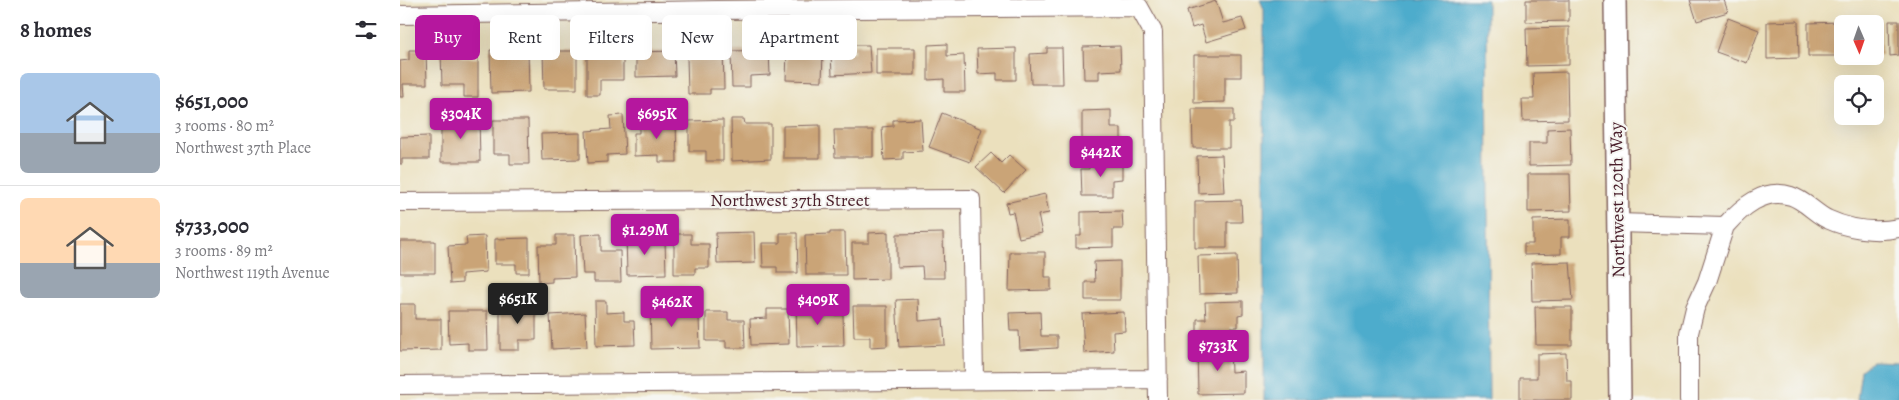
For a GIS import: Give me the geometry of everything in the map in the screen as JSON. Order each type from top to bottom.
[{"type":"street","name":"Northwest 120th Way","points":[[1615,0],[1620,400]]},
{"type":"street","points":[[400,15],[716,5],[1139,7],[1153,32],[1158,400]]},
{"type":"street","points":[[1689,400],[1689,332],[1695,308],[1707,282],[1725,226],[1744,206],[1759,198],[1776,195],[1791,196],[1825,218],[1847,227],[1867,230],[1899,228]]},
{"type":"street","name":"Northwest 37th Street","points":[[400,202],[971,199],[974,379]]},
{"type":"street","points":[[1618,223],[1725,226]]},
{"type":"street","points":[[400,385],[1158,379]]},
{"type":"water","points":[[1260,0],[1487,0],[1489,400],[1264,400],[1264,9]]},
{"type":"water","points":[[1873,361],[1899,362],[1899,400],[1857,400],[1861,370]]},
{"type":"building","points":[[1526,0],[1569,0],[1569,21],[1526,22]]},
{"type":"building","points":[[1690,0],[1724,0],[1728,12],[1697,21]]},
{"type":"building","points":[[1216,1],[1223,23],[1242,18],[1246,30],[1206,42],[1201,25],[1192,28],[1187,10]]},
{"type":"building","points":[[1728,18],[1759,30],[1747,63],[1716,52]]},
{"type":"building","points":[[1798,21],[1799,58],[1767,59],[1767,22]]},
{"type":"building","points":[[1889,21],[1899,21],[1899,55],[1890,56]]},
{"type":"building","points":[[1834,22],[1834,56],[1808,56],[1808,23]]},
{"type":"building","points":[[1569,27],[1569,65],[1527,66],[1526,28]]},
{"type":"building","points":[[947,44],[947,56],[964,55],[965,92],[944,92],[944,79],[928,80],[928,45]]},
{"type":"building","points":[[857,45],[869,45],[871,73],[832,75],[831,60],[857,60]]},
{"type":"building","points":[[1120,46],[1121,70],[1099,71],[1099,79],[1084,79],[1083,47]]},
{"type":"building","points":[[876,48],[915,48],[915,75],[876,75]]},
{"type":"building","points":[[1016,48],[1016,80],[997,80],[997,73],[978,74],[977,49]]},
{"type":"building","points":[[1047,48],[1062,48],[1063,84],[1031,84],[1030,54],[1047,53]]},
{"type":"building","points":[[409,50],[415,50],[415,60],[426,60],[427,84],[403,84],[404,97],[400,97],[400,61],[409,60]]},
{"type":"building","points":[[560,51],[570,51],[570,60],[577,60],[577,89],[544,89],[543,60],[560,60]]},
{"type":"building","points":[[662,51],[662,60],[674,60],[675,76],[636,77],[636,60],[652,60],[652,52]]},
{"type":"building","points":[[732,51],[742,51],[742,60],[769,60],[770,75],[750,76],[750,87],[732,87]]},
{"type":"building","points":[[1194,55],[1241,55],[1241,77],[1225,77],[1225,102],[1194,103]]},
{"type":"building","points":[[441,60],[478,60],[478,97],[464,97],[464,85],[442,85]]},
{"type":"building","points":[[490,60],[528,60],[529,92],[491,93]]},
{"type":"building","points":[[587,60],[623,60],[623,80],[600,80],[600,95],[587,95]]},
{"type":"building","points":[[687,60],[723,60],[724,89],[710,89],[710,94],[688,94]]},
{"type":"building","points":[[787,60],[823,60],[822,81],[786,80]]},
{"type":"building","points":[[1567,72],[1568,120],[1523,121],[1522,99],[1534,99],[1533,73]]},
{"type":"building","points":[[1192,109],[1234,109],[1234,122],[1229,122],[1229,148],[1193,148]]},
{"type":"building","points":[[1111,110],[1111,128],[1121,128],[1121,145],[1082,145],[1082,111]]},
{"type":"building","points":[[942,113],[982,129],[970,162],[929,147]]},
{"type":"building","points":[[623,115],[625,154],[607,155],[607,162],[588,163],[586,131],[611,129],[610,116]]},
{"type":"building","points":[[449,116],[479,116],[480,162],[441,162],[441,127],[449,127]]},
{"type":"building","points":[[731,119],[744,119],[745,124],[771,124],[771,159],[732,161]]},
{"type":"building","points":[[921,119],[923,151],[903,152],[903,159],[884,160],[882,127],[893,126],[893,120]]},
{"type":"building","points":[[493,120],[528,120],[529,164],[510,164],[510,154],[493,154]]},
{"type":"building","points":[[676,120],[677,162],[659,162],[659,155],[634,156],[634,133],[639,133],[639,121]]},
{"type":"building","points":[[723,120],[723,161],[706,161],[706,151],[689,151],[689,121]]},
{"type":"building","points":[[820,125],[820,158],[783,158],[783,126]]},
{"type":"building","points":[[1570,128],[1571,165],[1529,166],[1529,143],[1547,143],[1547,129]]},
{"type":"building","points":[[834,130],[873,130],[873,157],[835,157]]},
{"type":"building","points":[[580,133],[580,159],[542,160],[541,134]]},
{"type":"building","points":[[429,136],[429,159],[402,159],[402,164],[400,164],[400,137]]},
{"type":"building","points":[[991,153],[1001,163],[1009,155],[1026,170],[1004,193],[976,167]]},
{"type":"building","points":[[1222,155],[1224,192],[1198,193],[1197,156]]},
{"type":"building","points":[[1122,160],[1122,179],[1112,180],[1112,196],[1082,196],[1081,169],[1089,169],[1089,161]]},
{"type":"building","points":[[1528,174],[1570,174],[1571,211],[1528,212]]},
{"type":"building","points":[[1045,194],[1049,213],[1038,215],[1042,233],[1019,238],[1013,212],[1008,213],[1006,203]]},
{"type":"building","points":[[1241,200],[1242,222],[1227,222],[1227,248],[1195,248],[1195,201]]},
{"type":"building","points":[[1122,211],[1123,229],[1113,229],[1113,247],[1076,248],[1076,236],[1081,236],[1081,212]]},
{"type":"building","points":[[1570,219],[1570,237],[1561,237],[1561,254],[1524,255],[1524,244],[1533,244],[1533,220]]},
{"type":"building","points":[[754,232],[755,263],[717,264],[716,233]]},
{"type":"building","points":[[830,232],[845,232],[846,275],[806,275],[805,235],[830,234]]},
{"type":"building","points":[[888,232],[888,279],[852,280],[852,243],[869,243],[869,233]]},
{"type":"building","points":[[780,233],[797,233],[798,273],[777,273],[777,267],[763,267],[762,243],[780,243]]},
{"type":"building","points":[[943,233],[944,278],[923,278],[922,266],[897,267],[897,234]]},
{"type":"building","points":[[601,234],[601,251],[620,251],[621,282],[594,282],[594,274],[583,274],[581,235]]},
{"type":"building","points":[[626,234],[645,234],[645,241],[665,240],[666,274],[627,275]]},
{"type":"building","points":[[674,234],[691,234],[691,244],[709,244],[709,268],[695,268],[695,274],[674,274]]},
{"type":"building","points":[[556,235],[574,235],[575,277],[552,278],[552,282],[539,283],[538,245],[556,245]]},
{"type":"building","points":[[485,236],[486,272],[462,274],[462,283],[450,284],[448,246],[467,245],[466,237]]},
{"type":"building","points":[[529,238],[529,273],[516,273],[516,264],[495,264],[495,239]]},
{"type":"building","points":[[400,241],[435,241],[435,273],[400,273]]},
{"type":"building","points":[[1010,252],[1045,252],[1045,277],[1051,277],[1051,290],[1009,291]]},
{"type":"building","points":[[1237,255],[1238,293],[1199,294],[1198,256]]},
{"type":"building","points":[[1120,261],[1120,300],[1085,300],[1085,282],[1095,282],[1094,262]]},
{"type":"building","points":[[1570,262],[1573,300],[1532,301],[1531,263]]},
{"type":"building","points":[[525,299],[536,299],[536,340],[519,340],[519,350],[500,350],[500,307],[525,307]]},
{"type":"building","points":[[819,299],[819,316],[843,315],[844,346],[797,347],[796,300]]},
{"type":"building","points":[[918,299],[919,321],[943,319],[945,345],[899,347],[896,300]]},
{"type":"building","points":[[595,301],[606,301],[606,313],[624,312],[624,321],[634,321],[635,345],[596,346]]},
{"type":"building","points":[[673,301],[673,317],[699,317],[700,348],[651,349],[650,302]]},
{"type":"building","points":[[1243,301],[1243,314],[1238,315],[1238,327],[1231,327],[1231,337],[1197,337],[1197,319],[1206,319],[1205,302]]},
{"type":"building","points":[[400,304],[415,304],[415,319],[441,319],[441,350],[400,351]]},
{"type":"building","points":[[853,306],[887,306],[887,346],[870,347],[870,337],[854,337]]},
{"type":"building","points":[[1535,307],[1572,307],[1572,345],[1536,345]]},
{"type":"building","points":[[767,309],[788,309],[789,344],[751,345],[750,319],[767,318]]},
{"type":"building","points":[[448,311],[487,311],[488,350],[468,350],[468,343],[449,344]]},
{"type":"building","points":[[706,312],[728,312],[728,320],[744,320],[745,348],[726,348],[726,341],[706,341]]},
{"type":"building","points":[[1040,312],[1041,336],[1057,336],[1057,348],[1020,350],[1019,331],[1010,331],[1009,313]]},
{"type":"building","points":[[1124,312],[1125,331],[1113,332],[1114,351],[1084,353],[1082,314]]},
{"type":"building","points":[[585,313],[587,347],[552,349],[550,315]]},
{"type":"building","points":[[1230,346],[1231,372],[1244,371],[1244,393],[1198,394],[1197,347]]},
{"type":"building","points":[[1566,353],[1567,381],[1572,381],[1572,400],[1520,400],[1520,378],[1537,378],[1537,354]]}]
